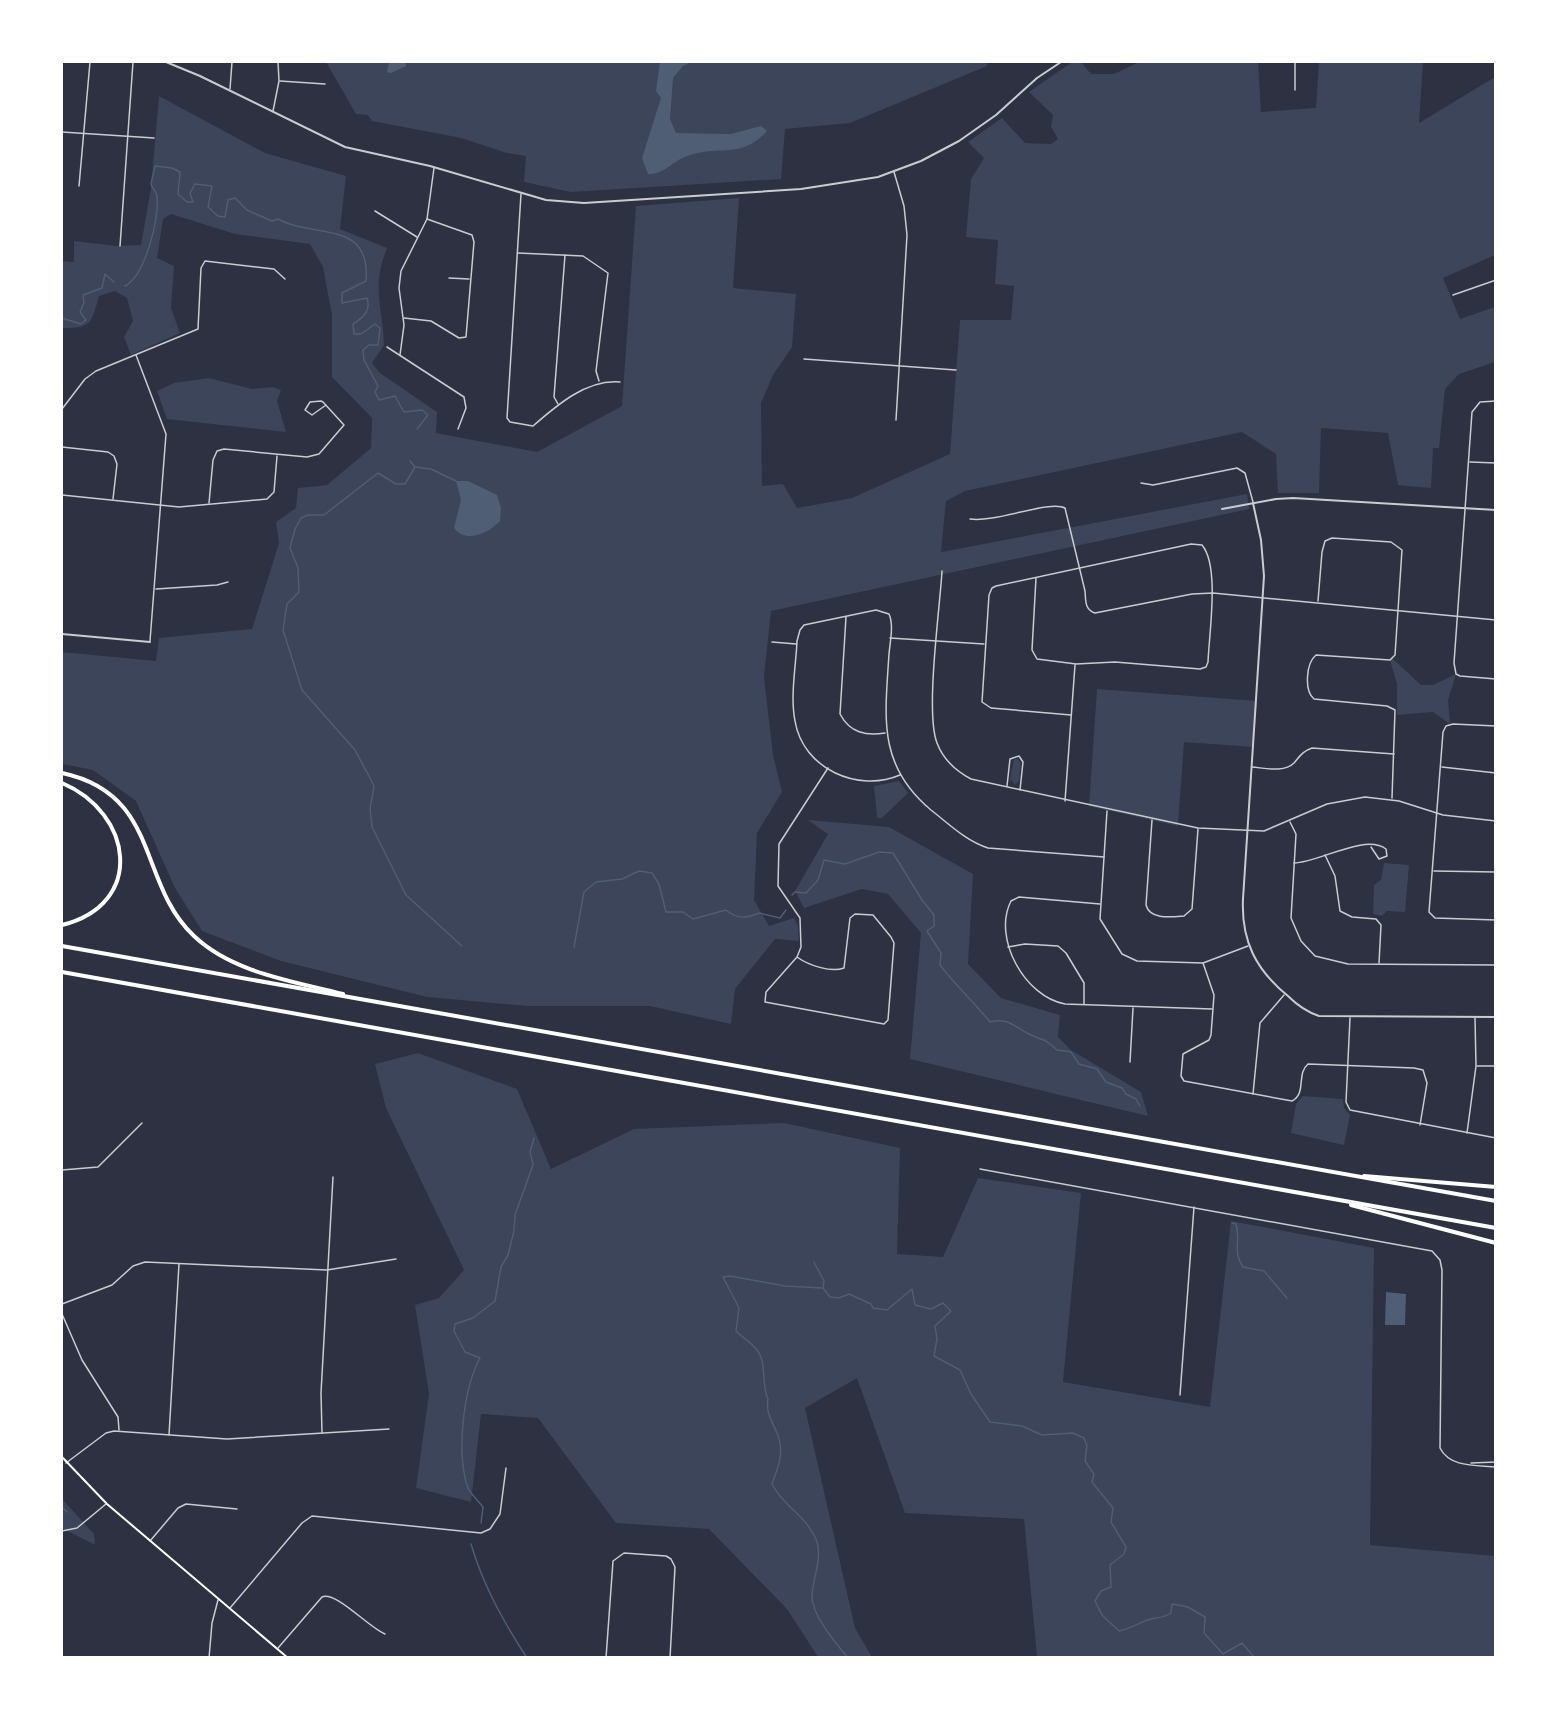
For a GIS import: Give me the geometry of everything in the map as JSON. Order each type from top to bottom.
[{"type":"highway","points":[[62,772],[100,788],[130,816],[146,842],[173,909],[186,928],[204,945],[245,966],[369,1001]]},
{"type":"highway","points":[[62,783],[88,798],[102,811],[115,830],[121,854],[118,877],[107,899],[89,915],[62,925]]},
{"type":"highway","points":[[62,946],[1496,1202]]},
{"type":"highway","points":[[62,972],[1496,1228]]},
{"type":"highway","points":[[1345,1175],[1496,1187]]},
{"type":"highway","points":[[1330,1199],[1496,1244]]},
{"type":"main road","points":[[62,1457],[107,1504],[288,1658]]},
{"type":"street","points":[[79,186],[90,62]]},
{"type":"street","points":[[120,246],[133,62]]},
{"type":"street","points":[[166,62],[230,90],[345,147],[434,167],[522,193],[562,202],[603,202],[801,189],[853,183],[894,172],[959,141],[996,115],[1037,78],[1060,62]]},
{"type":"street","points":[[230,90],[232,62]]},
{"type":"street","points":[[273,113],[279,81],[279,62]]},
{"type":"street","points":[[1295,62],[1295,90]]},
{"type":"street","points":[[279,81],[325,84]]},
{"type":"street","points":[[62,132],[154,138]]},
{"type":"street","points":[[400,355],[404,318],[399,288],[401,271],[427,219],[434,167]]},
{"type":"street","points":[[894,172],[904,206],[907,235],[896,420]]},
{"type":"street","points":[[522,193],[507,417],[510,423],[533,426],[558,405],[600,382],[620,382]]},
{"type":"street","points":[[375,211],[418,237]]},
{"type":"street","points":[[404,318],[431,321],[464,339],[467,331],[474,242],[472,235],[467,231],[427,219]]},
{"type":"street","points":[[518,253],[583,256],[608,273],[596,371],[600,382]]},
{"type":"street","points":[[558,405],[554,397],[565,254]]},
{"type":"street","points":[[62,409],[85,379],[96,371],[198,329],[201,268],[205,261],[274,268],[285,279]]},
{"type":"street","points":[[449,278],[470,279]]},
{"type":"street","points":[[1453,295],[1496,280]]},
{"type":"street","points":[[387,347],[464,397],[466,408],[458,429]]},
{"type":"street","points":[[62,634],[150,642],[166,434],[136,355]]},
{"type":"street","points":[[804,359],[956,370]]},
{"type":"street","points":[[209,503],[213,460],[217,451],[224,449],[307,457],[319,454],[344,425],[326,405],[317,399],[307,404],[305,410],[312,415],[326,405]]},
{"type":"street","points":[[1496,401],[1480,402],[1472,412],[1454,663],[1456,674],[1464,677],[1496,679]]},
{"type":"street","points":[[62,447],[108,452],[114,456],[117,464],[113,500]]},
{"type":"street","points":[[62,495],[179,507],[270,498],[274,492],[277,455]]},
{"type":"street","points":[[1469,462],[1496,463]]},
{"type":"street","points":[[1141,483],[1153,484],[1238,468],[1245,472],[1253,503],[1263,556],[1264,596],[1242,909],[1248,946],[1264,974],[1285,994],[1314,1014],[1350,1017],[1496,1017]]},
{"type":"street","points":[[1222,509],[1293,498],[1496,510]]},
{"type":"street","points":[[970,519],[986,520],[1062,506],[1067,511],[1087,608],[1095,613],[1192,594],[1213,593],[1318,601],[1496,620]]},
{"type":"street","points":[[1318,601],[1325,541],[1332,538],[1391,542],[1403,552],[1397,650],[1392,658],[1316,655],[1311,660],[1308,688],[1311,697],[1318,700],[1393,708],[1397,719],[1392,799]]},
{"type":"street","points":[[1036,578],[1033,656],[1042,661],[1206,667],[1213,593],[1206,551],[1199,544],[996,586],[990,590],[982,698],[986,706],[1071,715]]},
{"type":"street","points":[[942,571],[932,722],[937,743],[949,762],[966,776],[1006,788],[1198,828],[1268,830],[1345,799],[1392,799],[1436,814],[1496,821]]},
{"type":"street","points":[[155,589],[218,585],[228,582]]},
{"type":"street","points":[[900,775],[880,782],[865,783],[845,778],[828,768],[806,748],[795,724],[797,644],[800,630],[804,625],[884,610],[891,620],[886,733],[900,775],[926,806],[964,836],[983,846],[1104,857]]},
{"type":"street","points":[[846,617],[840,714],[848,725],[859,732],[886,733]]},
{"type":"street","points":[[890,638],[985,644]]},
{"type":"street","points":[[772,642],[797,644]]},
{"type":"street","points":[[1065,801],[1076,664]]},
{"type":"street","points":[[1496,726],[1453,724],[1446,726],[1442,735],[1434,871],[1429,912],[1431,916],[1496,920]]},
{"type":"street","points":[[1252,767],[1285,768],[1303,752],[1312,748],[1395,754]]},
{"type":"street","points":[[1006,788],[1010,759],[1019,756],[1023,762],[1020,791]]},
{"type":"street","points":[[1441,767],[1496,773]]},
{"type":"street","points":[[797,957],[804,962],[824,968],[838,970],[844,968],[850,918],[855,914],[873,915],[894,943],[888,1020],[884,1024],[765,1002],[766,992],[797,957],[803,931],[800,918],[778,886],[779,844],[828,768]]},
{"type":"street","points":[[1107,810],[1100,904],[1101,923],[1125,957],[1137,961],[1203,963],[1248,946]]},
{"type":"street","points":[[1152,820],[1146,905],[1149,912],[1156,916],[1182,916],[1192,909],[1198,828]]},
{"type":"street","points":[[1290,821],[1296,834],[1291,918],[1305,948],[1319,958],[1336,963],[1496,965]]},
{"type":"street","points":[[1294,863],[1311,862],[1325,855],[1353,847],[1371,847],[1385,847],[1387,856],[1379,859],[1371,847]]},
{"type":"street","points":[[1325,855],[1335,876],[1342,913],[1376,919],[1381,925],[1378,964]]},
{"type":"street","points":[[1434,871],[1496,872]]},
{"type":"street","points":[[1100,904],[1013,899],[1008,908],[1008,947],[1038,994],[1054,1002],[1084,1005],[1213,1009]]},
{"type":"street","points":[[1008,947],[1025,944],[1058,946],[1066,953],[1084,983],[1084,1005]]},
{"type":"street","points":[[1203,963],[1214,995],[1211,1035],[1209,1040],[1183,1054],[1181,1076],[1184,1081],[1292,1101],[1301,1092],[1302,1072],[1306,1065],[1423,1070],[1427,1083],[1420,1125]]},
{"type":"street","points":[[1253,1095],[1260,1023],[1285,994]]},
{"type":"street","points":[[1130,1062],[1133,1007]]},
{"type":"street","points":[[1350,1017],[1346,1102],[1350,1110],[1496,1138]]},
{"type":"street","points":[[1467,1133],[1476,1066],[1475,1017]]},
{"type":"street","points":[[1476,1066],[1496,1066]]},
{"type":"street","points":[[62,1170],[98,1167],[142,1123]]},
{"type":"street","points":[[980,1169],[1424,1248],[1436,1254],[1442,1270],[1440,1445],[1448,1459],[1465,1464],[1496,1467]]},
{"type":"street","points":[[322,1433],[321,1393],[333,1177]]},
{"type":"street","points":[[1180,1395],[1194,1207]]},
{"type":"street","points":[[62,1304],[112,1285],[133,1266],[145,1262],[327,1270],[396,1259]]},
{"type":"street","points":[[169,1435],[179,1263]]},
{"type":"street","points":[[62,1314],[82,1360],[118,1417],[119,1431]]},
{"type":"street","points":[[66,1463],[106,1433],[119,1431],[227,1439],[389,1429]]},
{"type":"street","points":[[1465,1464],[1496,1462]]},
{"type":"street","points":[[229,1608],[302,1522],[312,1516],[414,1524],[461,1533],[481,1533],[490,1529],[500,1514],[507,1468]]},
{"type":"street","points":[[62,1531],[77,1527],[107,1504]]},
{"type":"street","points":[[149,1541],[178,1508],[186,1504],[237,1509]]},
{"type":"street","points":[[606,1658],[613,1561],[624,1553],[666,1556],[671,1559],[675,1567],[670,1658]]},
{"type":"street","points":[[277,1648],[327,1595],[334,1597],[369,1625],[385,1634]]},
{"type":"street","points":[[209,1658],[212,1623],[218,1599]]},
{"type":"shaded area","points":[[326,62],[988,62],[987,66],[850,123],[785,129],[781,179],[571,192],[524,182],[526,156],[507,153],[461,138],[372,121],[368,115],[356,114]]},
{"type":"shaded area","points":[[389,62],[406,62],[406,66],[391,73],[387,72]]},
{"type":"shaded area","points":[[660,62],[692,62],[683,66],[673,78],[670,119],[676,133],[731,134],[761,126],[767,131],[747,146],[697,153],[680,159],[658,172],[648,174],[642,158],[661,98],[656,91]]},
{"type":"shaded area","points":[[1072,62],[1081,62],[1091,74],[1114,74],[1139,62],[1258,62],[1261,112],[1316,108],[1319,62],[1423,62],[1419,123],[1495,77],[1495,255],[1443,278],[1460,319],[1495,307],[1495,362],[1459,374],[1445,389],[1439,448],[1433,448],[1431,488],[1398,485],[1388,433],[1321,428],[1319,493],[1278,493],[1276,454],[1242,432],[965,491],[946,501],[941,552],[1247,494],[1249,509],[771,611],[764,677],[773,755],[782,792],[757,833],[754,900],[769,926],[794,918],[798,926],[799,941],[775,939],[735,989],[731,1024],[650,1006],[528,1006],[427,997],[281,961],[202,931],[175,888],[136,801],[93,770],[62,764],[62,652],[156,661],[159,638],[252,629],[279,543],[276,522],[296,508],[298,488],[327,485],[371,448],[372,418],[332,377],[332,315],[323,267],[310,244],[235,234],[171,214],[163,219],[157,258],[174,266],[171,308],[180,333],[131,355],[124,337],[133,321],[127,298],[115,291],[99,296],[89,323],[79,327],[62,328],[62,261],[74,262],[74,241],[117,246],[141,245],[151,188],[159,96],[265,153],[346,176],[340,229],[387,248],[382,262],[379,286],[384,345],[372,363],[380,373],[437,412],[436,433],[537,452],[622,406],[636,206],[739,198],[733,288],[796,294],[792,347],[773,375],[761,403],[762,486],[783,484],[797,508],[852,498],[950,454],[960,320],[1011,320],[1014,286],[995,284],[998,240],[966,237],[971,179],[984,158],[968,142],[1002,118],[1025,143],[1051,144],[1058,139],[1051,127],[1053,115],[1029,92]]},
{"type":"shaded area","points":[[209,378],[252,389],[272,387],[281,390],[277,401],[286,432],[167,419],[157,391],[174,383]]},
{"type":"shaded area","points":[[456,481],[468,481],[497,495],[501,508],[500,521],[484,533],[471,536],[459,533],[454,528],[461,500]]},
{"type":"shaded area","points":[[1392,658],[1421,685],[1433,685],[1456,674],[1448,700],[1450,724],[1433,712],[1397,715],[1397,684],[1390,660]]},
{"type":"shaded area","points":[[1097,689],[1257,701],[1253,747],[1184,742],[1178,826],[1089,806]]},
{"type":"shaded area","points":[[1014,759],[1018,759],[1021,763],[1019,781],[1015,785],[1010,779]]},
{"type":"shaded area","points":[[899,781],[908,793],[882,818],[877,818],[874,786]]},
{"type":"shaded area","points":[[808,820],[889,827],[973,874],[968,964],[1001,998],[1060,1015],[1058,1037],[1071,1050],[1141,1092],[1148,1116],[910,1059],[921,933],[888,894],[862,889],[804,908],[795,891],[828,834]]},
{"type":"shaded area","points":[[1384,863],[1409,865],[1405,912],[1387,911],[1382,916],[1373,914],[1374,885],[1381,880]]},
{"type":"shaded area","points":[[418,1053],[517,1089],[551,1169],[634,1129],[784,1123],[900,1148],[897,1254],[943,1257],[978,1178],[1081,1193],[1063,1382],[1210,1407],[1231,1221],[1374,1248],[1370,1545],[1495,1556],[1495,1657],[1037,1657],[1024,1519],[905,1513],[857,1378],[805,1408],[855,1628],[872,1657],[818,1657],[787,1609],[709,1529],[616,1523],[538,1418],[481,1414],[471,1502],[416,1488],[429,1394],[415,1305],[439,1298],[464,1270],[386,1108],[375,1064]]},
{"type":"shaded area","points":[[1303,1096],[1343,1099],[1344,1108],[1350,1115],[1344,1145],[1291,1133],[1296,1104]]},
{"type":"shaded area","points":[[1386,1292],[1406,1294],[1405,1325],[1385,1325]]},
{"type":"shaded area","points":[[62,1499],[94,1534],[95,1545],[62,1528]]},
{"type":"waterway","points":[[125,286],[139,271],[150,245],[157,205],[157,196],[151,184],[155,166],[172,168],[180,172],[178,194],[187,202],[193,202],[190,193],[195,184],[212,186],[208,207],[218,216],[225,217],[228,200],[235,198],[247,210],[272,221],[278,219],[292,225],[337,234],[350,239],[359,248],[365,261],[366,281],[342,293],[342,303],[367,298],[366,313],[353,324],[354,334],[361,334],[375,324],[380,328],[378,345],[369,345],[363,350],[364,360],[378,386],[375,392],[379,400],[395,396],[404,412],[422,410],[428,415],[417,429]]},
{"type":"waterway","points":[[62,318],[81,324],[86,320],[80,312],[84,303],[83,295],[102,288],[105,274],[114,282]]},
{"type":"waterway","points":[[410,461],[415,467],[405,484],[396,484],[378,473],[324,515],[308,515],[301,518],[295,529],[290,548],[298,568],[299,592],[287,604],[283,630],[302,690],[355,750],[374,786],[370,809],[372,827],[406,895],[462,946]]},
{"type":"waterway","points":[[415,467],[431,469],[456,481]]},
{"type":"waterway","points":[[792,895],[795,892],[806,893],[818,880],[824,860],[845,864],[879,852],[893,853],[934,915],[934,926],[927,931],[941,953],[940,965],[990,1022],[1006,1022],[1047,1042],[1057,1050],[1071,1052],[1079,1064],[1097,1069],[1106,1082],[1122,1088],[1126,1094],[1136,1099],[1140,1106]]},
{"type":"waterway","points":[[574,947],[584,892],[596,882],[622,879],[639,871],[652,873],[659,884],[666,912],[683,912],[693,919],[726,910],[739,917],[759,913],[780,918],[786,910]]},
{"type":"waterway","points":[[481,1523],[483,1507],[468,1488],[462,1458],[463,1422],[469,1387],[480,1358],[465,1352],[454,1331],[455,1324],[473,1318],[495,1301],[501,1267],[508,1255],[514,1231],[515,1215],[533,1165],[530,1152],[534,1138]]},
{"type":"waterway","points":[[1232,1223],[1236,1224],[1237,1251],[1243,1267],[1264,1271],[1287,1298]]},
{"type":"waterway","points":[[814,1262],[824,1281],[823,1288],[830,1297],[839,1298],[849,1294],[871,1304],[873,1308],[887,1310],[912,1289],[915,1305],[931,1309],[943,1303],[951,1311],[935,1326],[937,1339],[934,1356],[960,1370],[971,1394],[990,1422],[1022,1426],[1042,1435],[1073,1433],[1084,1438],[1087,1446],[1085,1461],[1094,1474],[1092,1482],[1113,1508],[1111,1522],[1126,1547],[1124,1554],[1110,1565],[1111,1587],[1101,1591],[1095,1601],[1102,1615],[1119,1631],[1168,1615],[1171,1613],[1172,1604],[1188,1607],[1205,1617],[1204,1633],[1223,1654],[1242,1643],[1255,1658]]},
{"type":"waterway","points":[[822,1288],[785,1286],[730,1276],[723,1277],[739,1308],[736,1331],[756,1348],[761,1356],[768,1410],[781,1450],[772,1484],[815,1537],[818,1559],[812,1595],[813,1603],[825,1628],[848,1658]]},
{"type":"waterway","points":[[62,1507],[67,1512]]},
{"type":"waterway","points":[[471,1544],[494,1602],[527,1658]]}]
